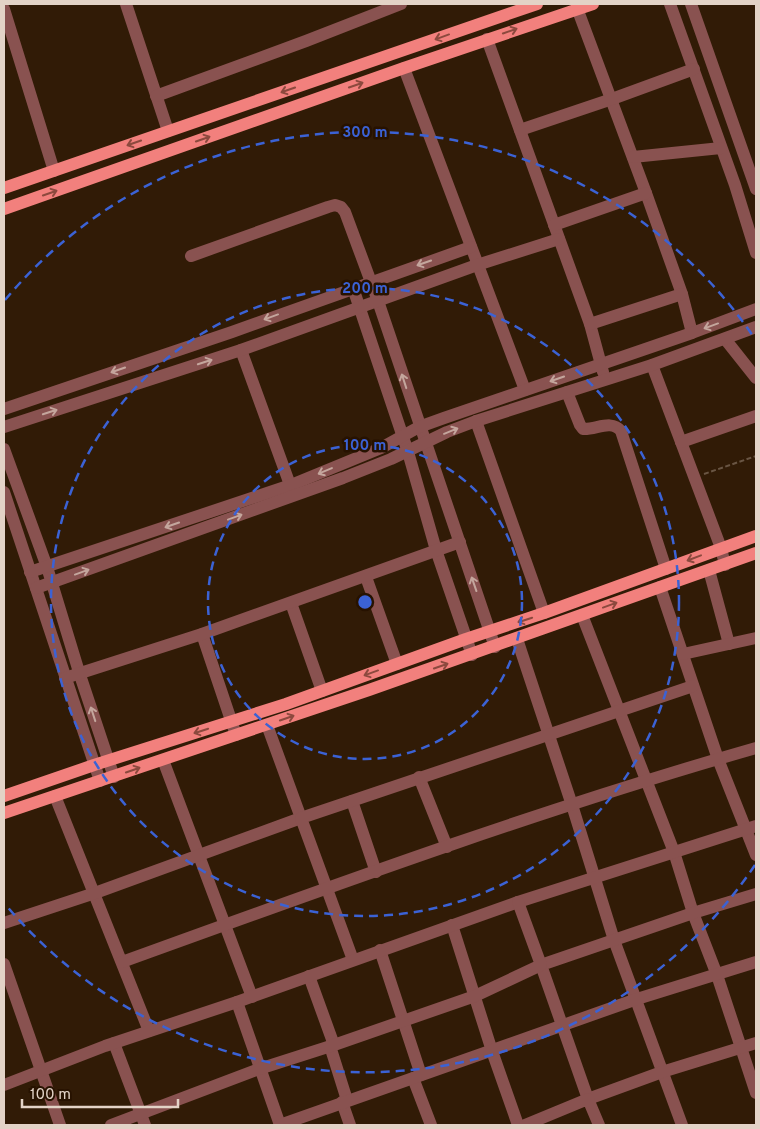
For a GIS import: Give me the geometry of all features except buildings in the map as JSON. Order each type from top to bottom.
[{"type":"main road","points":[[4,188],[537,4]]},
{"type":"main road","points":[[4,209],[487,39],[593,4]]},
{"type":"main road","points":[[4,796],[322,691],[756,536]]},
{"type":"main road","points":[[4,813],[267,726],[756,554]]},
{"type":"street","points":[[126,4],[168,131]]},
{"type":"street","points":[[156,96],[401,4]]},
{"type":"street","points":[[670,4],[735,185],[756,253]]},
{"type":"street","points":[[691,4],[755,181],[735,185]]},
{"type":"street","points":[[577,8],[682,294],[692,333]]},
{"type":"street","points":[[4,9],[54,170]]},
{"type":"street","points":[[487,39],[590,324],[605,379]]},
{"type":"street","points":[[404,68],[525,390]]},
{"type":"street","points":[[520,130],[612,99],[695,74],[714,71]]},
{"type":"street","points":[[633,158],[721,148]]},
{"type":"street","points":[[554,225],[646,193]]},
{"type":"street","points":[[740,201],[756,195]]},
{"type":"street","points":[[191,256],[335,205],[341,206],[345,212],[378,301],[495,647]]},
{"type":"street","points":[[4,427],[241,350],[478,265],[559,239]]},
{"type":"street","points":[[4,409],[232,332],[471,247]]},
{"type":"street","points":[[353,288],[408,452],[436,550],[472,655]]},
{"type":"street","points":[[590,324],[682,294]]},
{"type":"street","points":[[36,588],[293,491],[420,427],[756,309]]},
{"type":"street","points":[[30,572],[391,460],[446,432],[476,421],[652,365],[756,327]]},
{"type":"street","points":[[725,338],[756,378]]},
{"type":"street","points":[[241,350],[293,491]]},
{"type":"street","points":[[652,365],[721,548],[725,565]]},
{"type":"street","points":[[567,392],[583,429],[609,425],[618,428],[620,431],[666,569]]},
{"type":"street","points":[[681,442],[756,416]]},
{"type":"street","points":[[476,421],[544,613]]},
{"type":"street","points":[[4,449],[47,567],[114,777]]},
{"type":"street","points":[[4,492],[7,515],[36,588],[100,781]]},
{"type":"street","points":[[65,678],[202,634],[460,542]]},
{"type":"street","points":[[709,570],[729,644]]},
{"type":"street","points":[[366,577],[397,664]]},
{"type":"street","points":[[660,588],[718,759],[751,827],[756,855]]},
{"type":"street","points":[[291,603],[322,691]]},
{"type":"street","points":[[582,615],[674,852],[693,913],[717,975],[756,1093]]},
{"type":"street","points":[[202,634],[236,736]]},
{"type":"street","points":[[683,654],[756,638]]},
{"type":"street","points":[[517,639],[614,940],[682,1125]]},
{"type":"street","points":[[4,923],[94,893],[301,818],[693,686]]},
{"type":"street","points":[[267,726],[353,960]]},
{"type":"street","points":[[122,962],[447,847],[645,781],[756,748]]},
{"type":"street","points":[[163,760],[252,997]]},
{"type":"street","points":[[419,778],[447,847]]},
{"type":"street","points":[[55,796],[149,1031]]},
{"type":"street","points":[[352,801],[376,872]]},
{"type":"street","points":[[4,1085],[114,1043],[252,997],[518,902],[751,827]]},
{"type":"street","points":[[110,1125],[143,1120],[259,1069],[332,1046],[475,996],[541,965],[693,913],[756,894]]},
{"type":"street","points":[[518,902],[598,1125]]},
{"type":"street","points":[[452,925],[492,1051],[518,1125]]},
{"type":"street","points":[[380,950],[403,1021],[431,1125]]},
{"type":"street","points":[[237,1002],[280,1125],[637,999],[756,962]]},
{"type":"street","points":[[4,964],[6,979],[60,1125]]},
{"type":"street","points":[[310,976],[332,1046],[350,1125]]},
{"type":"street","points":[[114,1043],[143,1120]]},
{"type":"street","points":[[525,1125],[588,1099],[662,1072],[756,1043]]},
{"type":"path","points":[[694,478],[756,456]]}]
